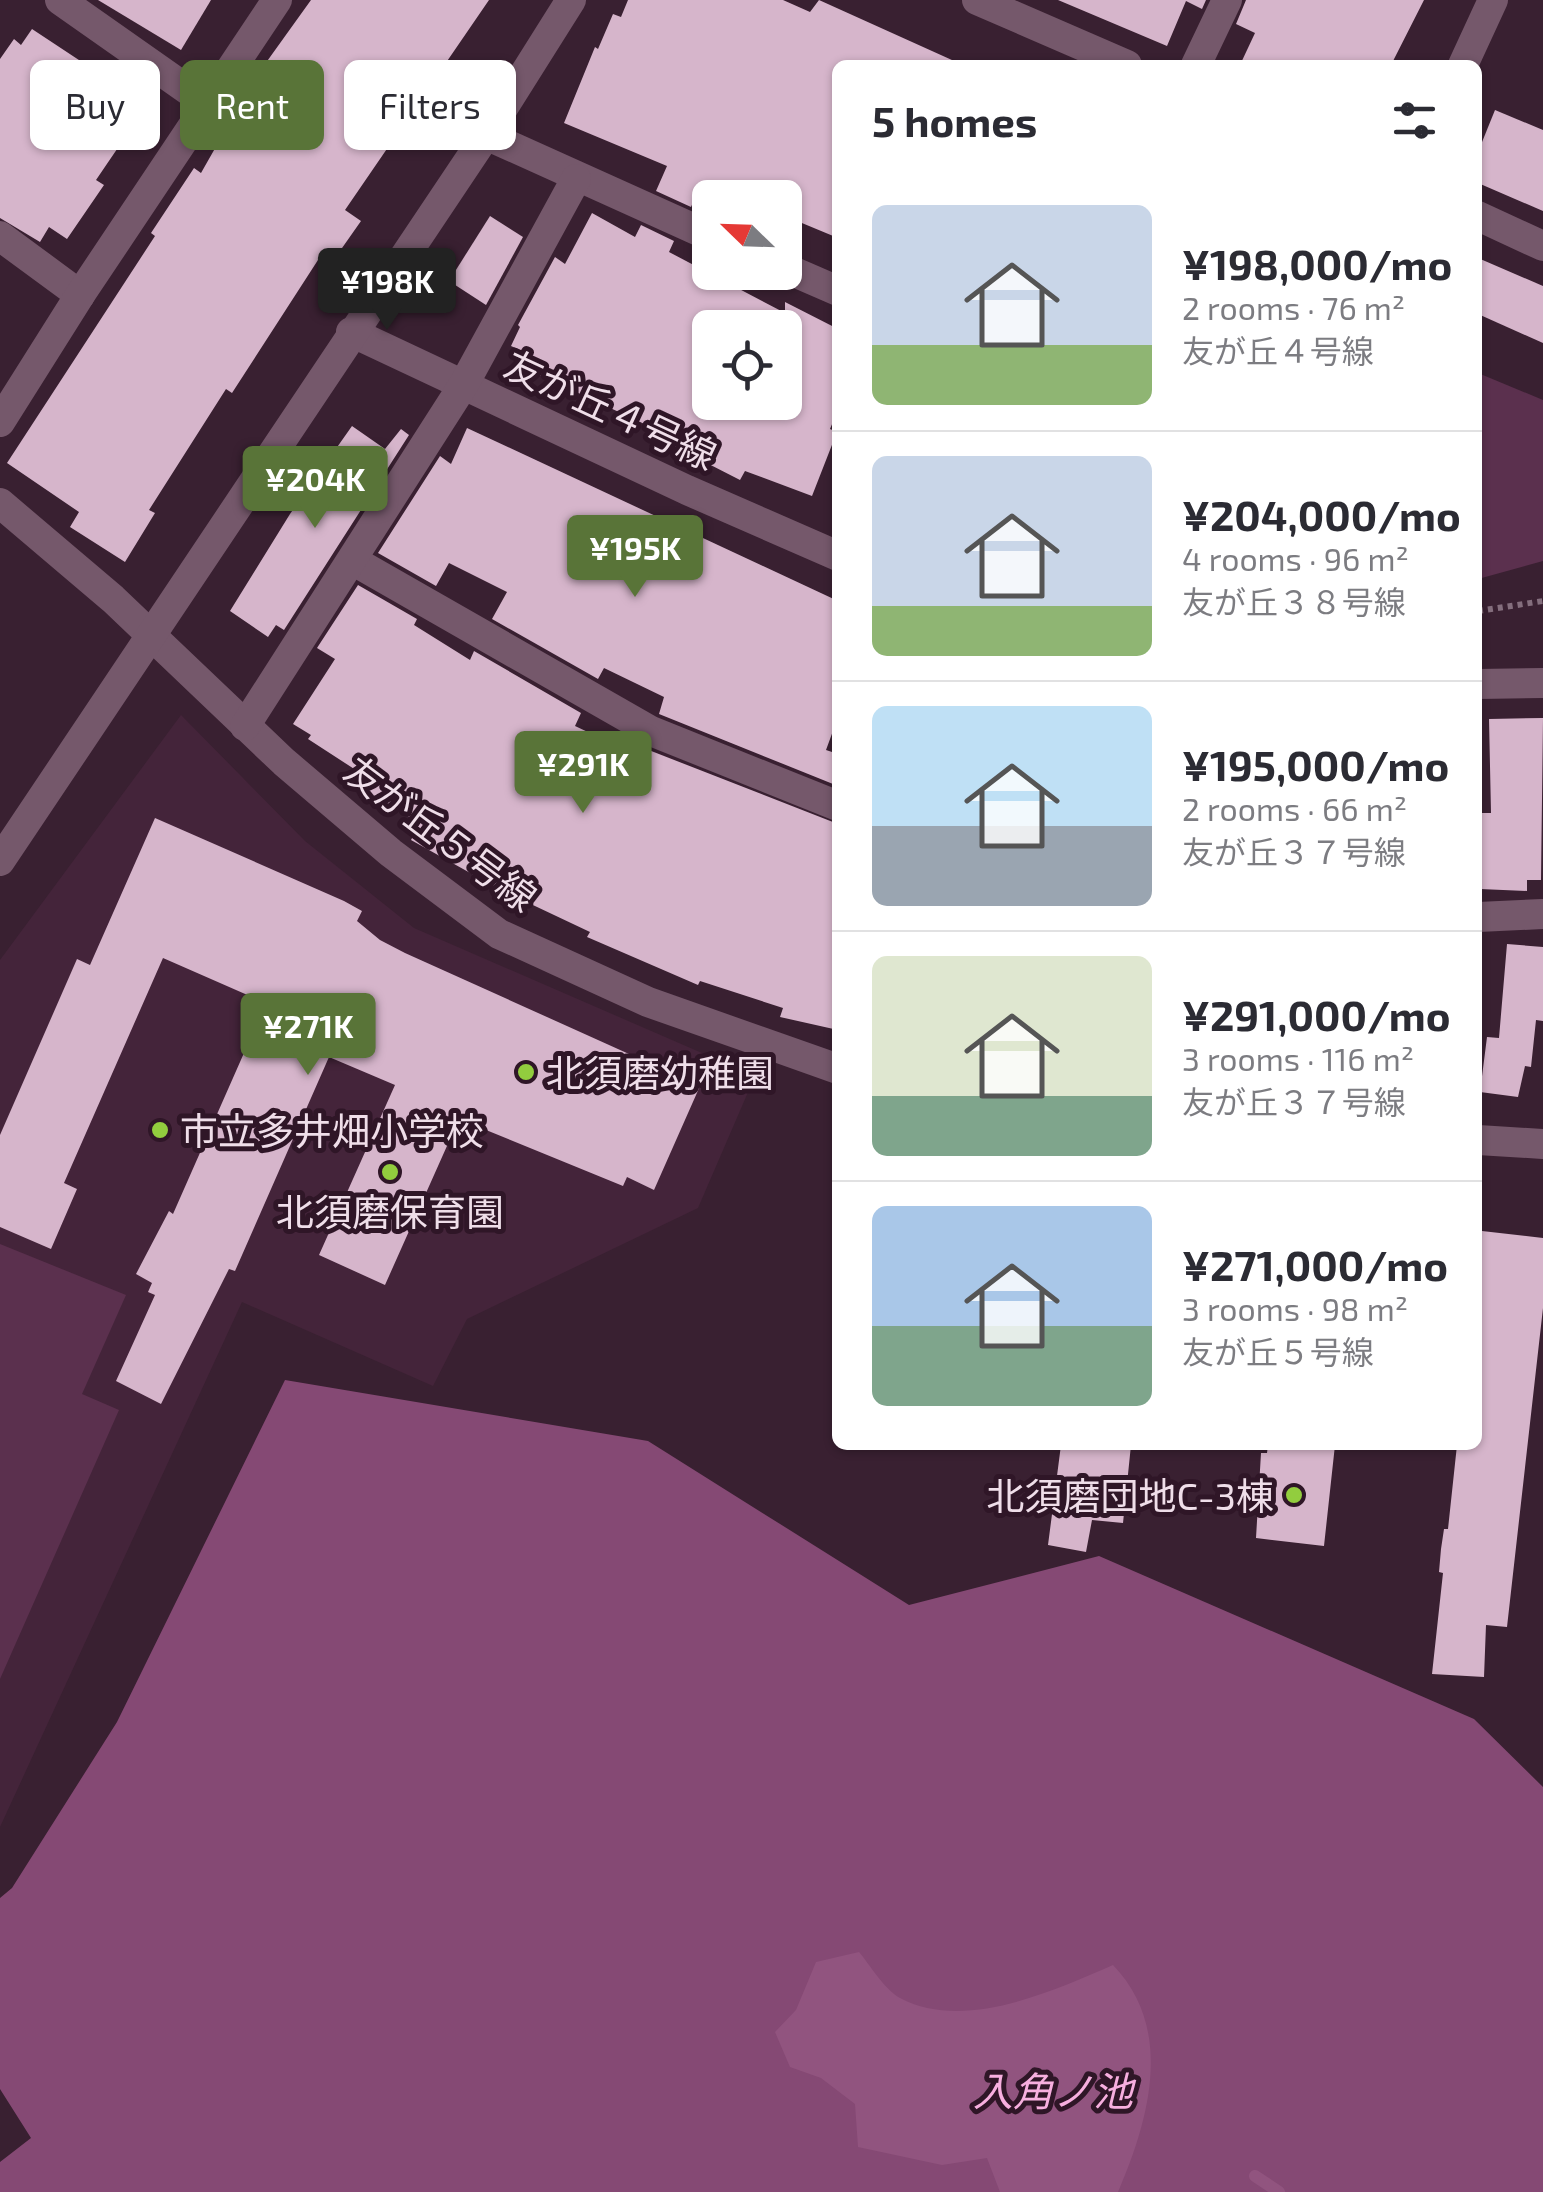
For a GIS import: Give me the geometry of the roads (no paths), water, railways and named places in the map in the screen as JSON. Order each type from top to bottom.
[{"type":"street","points":[[60,0],[180,84]]},
{"type":"street","points":[[238,60],[278,0]]},
{"type":"street","points":[[516,87],[571,0]]},
{"type":"street","points":[[1198,60],[1227,0]]},
{"type":"street","points":[[1465,60],[1493,0]]},
{"type":"street","points":[[983,1],[1116,60]]},
{"type":"street","points":[[0,422],[180,146]]},
{"type":"street","points":[[516,149],[692,228]]},
{"type":"street","points":[[0,861],[475,150]]},
{"type":"street","points":[[245,726],[464,384],[576,179]]},
{"type":"street","points":[[1482,218],[1543,246]]},
{"type":"street","points":[[0,236],[80,295]]},
{"type":"street","points":[[802,275],[832,288]]},
{"type":"street","name":"友が丘４号線","points":[[351,332],[687,490],[832,553]]},
{"type":"street","name":"友が丘５号線","points":[[0,503],[113,599],[245,726],[392,853],[499,934],[648,1002],[832,1067]]},
{"type":"street","points":[[352,560],[650,730],[832,804]]},
{"type":"street","points":[[1482,684],[1543,682]]},
{"type":"street","points":[[1482,917],[1543,914]]},
{"type":"street","points":[[1482,1140],[1543,1144]]},
{"type":"water","name":"入角ノ池","points":[[859,1952],[900,1998],[952,2011],[1036,1996],[1113,1965],[1132,1990],[1144,2017],[1150,2046],[1146,2105],[1118,2192],[1000,2192],[987,2158],[942,2165],[858,2147],[855,2104],[821,2078],[790,2067],[775,2032],[796,2010],[816,1962]]},
{"type":"waterway","points":[[1255,2176],[1279,2192]]},
{"type":"place","name":"北須磨幼稚園","points":[[526,1072]]},
{"type":"place","name":"市立多井畑小学校","points":[[160,1130]]},
{"type":"place","name":"北須磨保育園","points":[[390,1172]]},
{"type":"place","name":"北須磨団地C-3棟","points":[[1294,1495]]}]
